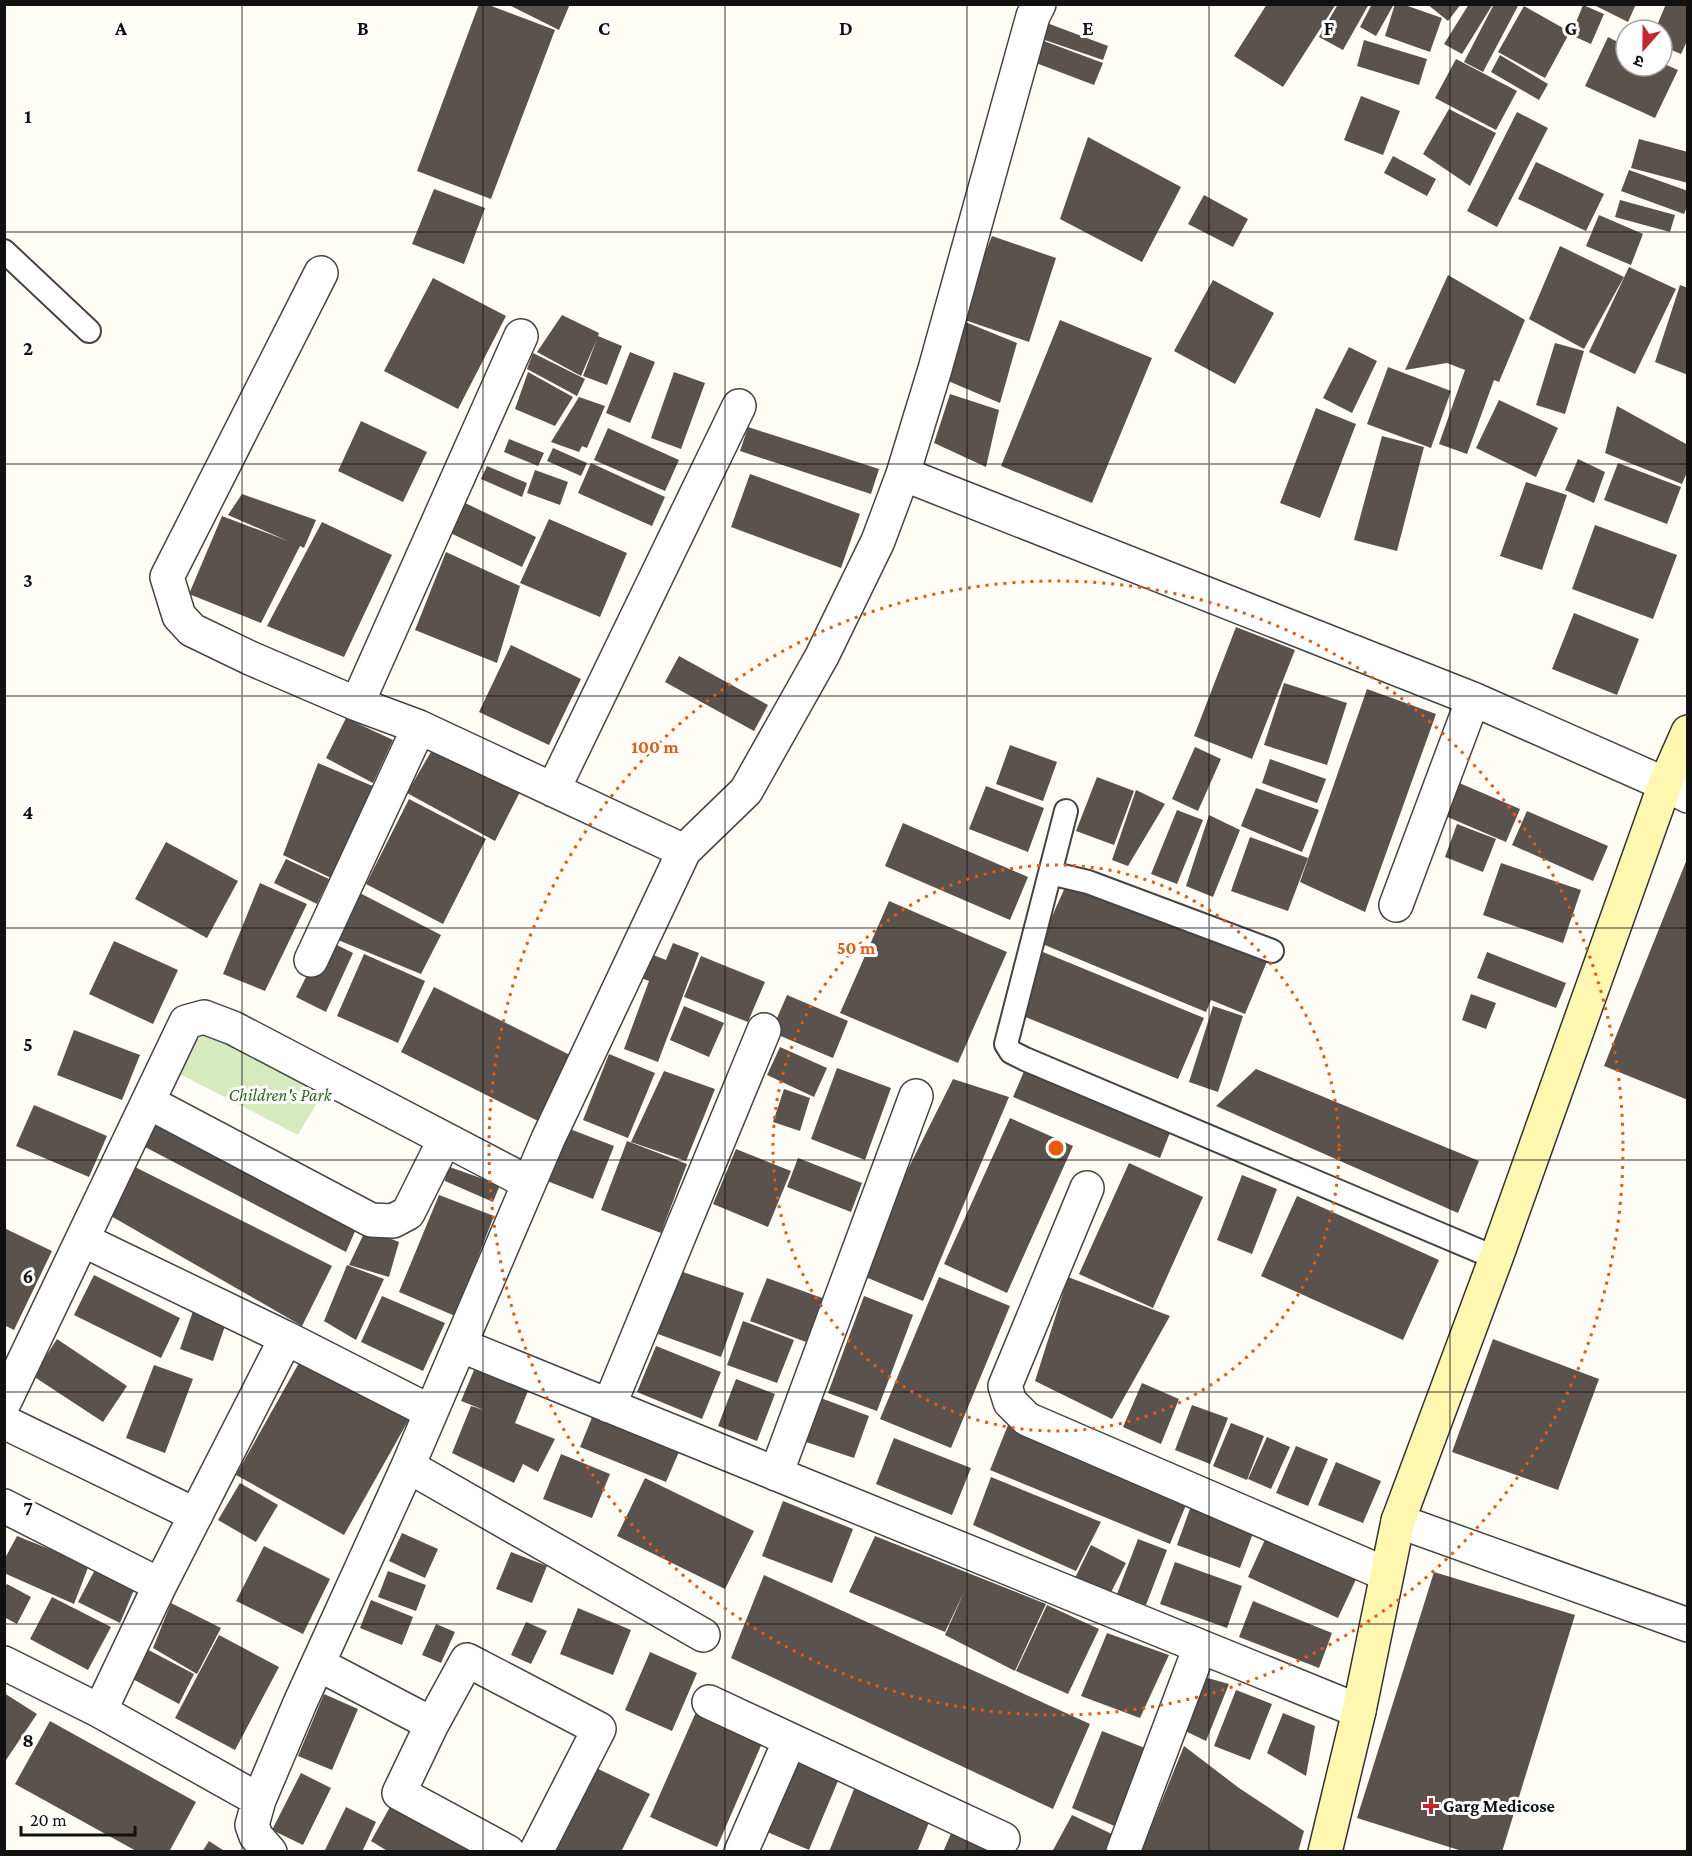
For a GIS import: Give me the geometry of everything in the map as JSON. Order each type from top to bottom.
[{"type":"street","points":[[270,1851],[256,1836],[252,1826],[259,1800],[408,1466],[553,1128],[684,851],[746,791],[822,656],[878,541],[903,474],[935,369],[1033,16],[1039,4]]},
{"type":"street","points":[[321,273],[166,578],[179,616],[192,630],[250,658],[357,704],[419,727],[684,851]]},
{"type":"street","points":[[357,704],[520,336]]},
{"type":"street","points":[[553,790],[739,406]]},
{"type":"street","points":[[903,474],[1473,699],[1676,790]]},
{"type":"street","points":[[1396,905],[1473,699]]},
{"type":"street","points":[[311,960],[419,727]]},
{"type":"street","points":[[1325,1851],[1359,1711],[1398,1521],[1496,1258],[1676,790],[1688,732]]},
{"type":"street","points":[[4,1403],[186,1022],[204,1017],[233,1028],[529,1183]]},
{"type":"street","points":[[609,1406],[764,1030]]},
{"type":"street","points":[[776,1474],[916,1096]]},
{"type":"street","points":[[148,1102],[371,1220],[393,1221],[408,1213],[445,1139]]},
{"type":"street","points":[[1087,1188],[1005,1386],[1010,1402],[1027,1419],[1386,1574]]},
{"type":"street","points":[[83,1240],[286,1338],[431,1412]]},
{"type":"street","points":[[100,1711],[160,1585],[286,1338]]},
{"type":"street","points":[[460,1345],[1359,1711]]},
{"type":"street","points":[[4,1422],[196,1515]]},
{"type":"street","points":[[408,1466],[703,1635]]},
{"type":"street","points":[[4,1506],[160,1585]]},
{"type":"street","points":[[1398,1521],[1688,1625]]},
{"type":"street","points":[[1123,1851],[1200,1647]]},
{"type":"street","points":[[508,1851],[399,1793],[432,1724],[467,1660],[599,1729],[536,1851]]},
{"type":"street","points":[[4,1663],[100,1711],[259,1800]]},
{"type":"street","points":[[318,1665],[432,1724]]},
{"type":"street","points":[[709,1702],[1004,1839]]},
{"type":"street","points":[[741,1851],[790,1740]]},
{"type":"lane","points":[[4,251],[89,331]]},
{"type":"lane","points":[[1066,811],[1006,1044],[1011,1052],[1496,1258]]},
{"type":"lane","points":[[1050,873],[1088,882],[1272,951]]},
{"type":"green space","name":"Children's Park","points":[[202,1025],[326,1087],[298,1135],[176,1072]]},
{"type":"building","points":[[479,4],[486,4],[555,30],[491,199],[417,171]]},
{"type":"building","points":[[507,4],[570,4],[559,30]]},
{"type":"building","points":[[1267,4],[1336,4],[1283,87],[1234,56]]},
{"type":"building","points":[[1338,4],[1369,4],[1343,50],[1319,37]]},
{"type":"building","points":[[1372,4],[1394,4],[1376,36],[1360,27]]},
{"type":"building","points":[[1395,4],[1402,4],[1442,18],[1430,52],[1385,36]]},
{"type":"building","points":[[1427,4],[1461,4],[1448,21]]},
{"type":"building","points":[[1469,4],[1493,4],[1462,54],[1444,44]]},
{"type":"building","points":[[1494,4],[1519,4],[1483,72],[1464,62]]},
{"type":"building","points":[[1592,4],[1636,4],[1630,18],[1620,18]]},
{"type":"building","points":[[1666,4],[1688,4],[1688,39],[1681,54],[1674,51],[1674,18],[1660,18]]},
{"type":"building","points":[[1583,5],[1604,14],[1591,44],[1571,35]]},
{"type":"building","points":[[1524,6],[1570,32],[1545,78],[1498,52]]},
{"type":"building","points":[[1039,20],[1108,46],[1103,60],[1033,36]]},
{"type":"building","points":[[1608,37],[1614,40],[1614,78],[1674,78],[1674,68],[1678,70],[1655,118],[1585,86]]},
{"type":"building","points":[[1364,40],[1427,59],[1419,85],[1357,66]]},
{"type":"building","points":[[1044,41],[1103,63],[1094,85],[1036,63]]},
{"type":"building","points":[[1500,55],[1548,84],[1539,100],[1491,72]]},
{"type":"building","points":[[1456,59],[1517,91],[1496,130],[1435,98]]},
{"type":"building","points":[[1361,96],[1400,111],[1383,155],[1344,140]]},
{"type":"building","points":[[1449,109],[1496,133],[1470,186],[1423,154]]},
{"type":"building","points":[[1517,112],[1548,128],[1497,227],[1467,211]]},
{"type":"building","points":[[1088,137],[1181,187],[1142,262],[1060,219]]},
{"type":"building","points":[[1639,139],[1688,152],[1688,183],[1631,168]]},
{"type":"building","points":[[1393,156],[1436,179],[1427,196],[1384,173]]},
{"type":"building","points":[[1536,162],[1604,194],[1586,231],[1518,199]]},
{"type":"building","points":[[1629,170],[1688,191],[1688,204],[1684,214],[1621,191]]},
{"type":"building","points":[[434,189],[485,208],[464,264],[412,244]]},
{"type":"building","points":[[1204,195],[1248,219],[1233,247],[1188,224]]},
{"type":"building","points":[[1620,200],[1675,215],[1670,232],[1615,217]]},
{"type":"building","points":[[1599,215],[1643,234],[1631,265],[1586,246]]},
{"type":"building","points":[[992,236],[1056,258],[1029,342],[959,318]]},
{"type":"building","points":[[1560,246],[1624,277],[1584,349],[1529,319]]},
{"type":"building","points":[[1629,267],[1676,289],[1635,374],[1589,352]]},
{"type":"building","points":[[1448,275],[1525,320],[1499,382],[1494,380],[1467,454],[1439,444],[1465,370],[1447,363],[1405,370]]},
{"type":"building","points":[[433,278],[506,316],[458,409],[384,371]]},
{"type":"building","points":[[1213,280],[1274,313],[1235,384],[1174,351]]},
{"type":"building","points":[[1680,285],[1688,288],[1688,375],[1655,362]]},
{"type":"building","points":[[562,315],[599,333],[598,336],[622,346],[607,385],[583,376],[597,339],[581,376],[537,352]]},
{"type":"building","points":[[958,319],[1017,343],[1000,403],[934,375]]},
{"type":"building","points":[[1060,320],[1152,358],[1092,503],[1001,466]]},
{"type":"building","points":[[1555,343],[1584,351],[1565,414],[1536,405]]},
{"type":"building","points":[[1349,347],[1377,361],[1352,413],[1323,398]]},
{"type":"building","points":[[630,352],[655,362],[630,423],[606,413]]},
{"type":"building","points":[[533,353],[585,379],[577,396],[527,369]]},
{"type":"building","points":[[1388,367],[1451,391],[1431,448],[1367,424]]},
{"type":"building","points":[[528,372],[573,397],[555,426],[515,409]]},
{"type":"building","points":[[674,372],[705,383],[681,449],[651,438]]},
{"type":"building","points":[[950,394],[999,410],[986,467],[934,443]]},
{"type":"building","points":[[579,397],[605,406],[587,448],[582,446],[579,452],[551,442]]},
{"type":"building","points":[[1499,400],[1558,428],[1536,477],[1476,448]]},
{"type":"building","points":[[1617,406],[1688,445],[1688,470],[1682,484],[1605,453]]},
{"type":"building","points":[[1316,408],[1356,424],[1320,518],[1280,503]]},
{"type":"building","points":[[361,421],[427,452],[403,502],[338,471]]},
{"type":"building","points":[[748,427],[879,469],[871,494],[740,451]]},
{"type":"building","points":[[608,428],[679,460],[665,491],[594,460]]},
{"type":"building","points":[[1382,436],[1424,447],[1397,551],[1354,540]]},
{"type":"building","points":[[509,439],[544,453],[538,466],[504,452]]},
{"type":"building","points":[[553,448],[587,463],[581,476],[547,461]]},
{"type":"building","points":[[1578,459],[1605,472],[1594,503],[1565,490]]},
{"type":"building","points":[[591,463],[665,497],[652,526],[578,493]]},
{"type":"building","points":[[1618,463],[1681,487],[1667,524],[1604,500]]},
{"type":"building","points":[[487,466],[527,483],[522,497],[481,479]]},
{"type":"building","points":[[535,470],[568,482],[560,505],[527,493]]},
{"type":"building","points":[[750,474],[860,514],[841,568],[731,527]]},
{"type":"building","points":[[1526,482],[1567,495],[1542,570],[1500,556]]},
{"type":"building","points":[[242,494],[316,520],[304,548],[300,546],[261,623],[189,594],[222,516],[288,541],[228,515]]},
{"type":"building","points":[[461,501],[536,537],[522,567],[446,531]]},
{"type":"building","points":[[549,519],[627,553],[600,617],[520,583]]},
{"type":"building","points":[[322,522],[392,555],[344,657],[267,626]]},
{"type":"building","points":[[1595,525],[1677,555],[1653,619],[1572,589]]},
{"type":"building","points":[[446,552],[520,586],[497,663],[415,630]]},
{"type":"building","points":[[1574,613],[1639,639],[1617,695],[1552,669]]},
{"type":"building","points":[[1236,627],[1295,650],[1252,759],[1194,736]]},
{"type":"building","points":[[511,645],[581,679],[549,745],[479,712]]},
{"type":"building","points":[[679,656],[768,705],[754,731],[665,682]]},
{"type":"building","points":[[1284,683],[1347,703],[1327,765],[1264,745]]},
{"type":"building","points":[[1367,689],[1436,714],[1365,912],[1300,882]]},
{"type":"building","points":[[346,718],[393,740],[373,783],[326,758]]},
{"type":"building","points":[[439,738],[522,788],[495,841],[407,793]]},
{"type":"building","points":[[1010,745],[1057,762],[1043,801],[996,784]]},
{"type":"building","points":[[1195,747],[1221,759],[1198,811],[1172,799]]},
{"type":"building","points":[[1270,759],[1326,779],[1317,803],[1262,783]]},
{"type":"building","points":[[318,763],[375,787],[331,878],[283,855]]},
{"type":"building","points":[[1097,777],[1134,791],[1114,845],[1076,831]]},
{"type":"building","points":[[1457,782],[1520,809],[1506,842],[1443,815]]},
{"type":"building","points":[[986,786],[1044,808],[1028,852],[969,829]]},
{"type":"building","points":[[1256,788],[1319,810],[1302,852],[1241,826]]},
{"type":"building","points":[[1136,790],[1165,804],[1128,866],[1112,860]]},
{"type":"building","points":[[409,799],[486,839],[443,924],[366,884]]},
{"type":"building","points":[[1177,810],[1203,820],[1177,884],[1151,874]]},
{"type":"building","points":[[1527,811],[1608,846],[1593,881],[1512,845]]},
{"type":"building","points":[[1209,815],[1240,830],[1213,897],[1186,886]]},
{"type":"building","points":[[903,823],[1028,877],[1010,920],[885,866]]},
{"type":"building","points":[[1457,824],[1496,839],[1483,872],[1445,857]]},
{"type":"building","points":[[1250,837],[1308,858],[1288,911],[1231,891]]},
{"type":"building","points":[[166,842],[238,881],[207,938],[135,899]]},
{"type":"building","points":[[286,859],[329,879],[317,904],[274,883]]},
{"type":"building","points":[[1688,859],[1688,1100],[1604,1066]]},
{"type":"building","points":[[1501,863],[1581,890],[1563,943],[1483,915]]},
{"type":"building","points":[[260,883],[307,904],[265,991],[223,974]]},
{"type":"building","points":[[1067,883],[1271,952],[1245,1014],[1211,1000],[1206,1012],[1040,943]]},
{"type":"building","points":[[356,891],[441,935],[421,974],[333,938]]},
{"type":"building","points":[[889,901],[1007,952],[958,1063],[840,1013]]},
{"type":"building","points":[[325,939],[353,953],[326,1012],[296,997]]},
{"type":"building","points":[[114,941],[178,970],[153,1024],[89,994]]},
{"type":"building","points":[[673,943],[699,953],[658,1062],[624,1049],[649,981],[636,976],[646,952],[666,960]]},
{"type":"building","points":[[1043,952],[1204,1018],[1178,1079],[1018,1014]]},
{"type":"building","points":[[1487,952],[1566,983],[1556,1008],[1477,978]]},
{"type":"building","points":[[364,954],[425,981],[398,1043],[337,1016]]},
{"type":"building","points":[[701,956],[765,982],[748,1022],[684,997]]},
{"type":"building","points":[[434,987],[572,1056],[538,1121],[401,1052]]},
{"type":"building","points":[[1471,994],[1496,1003],[1486,1029],[1462,1020]]},
{"type":"building","points":[[787,995],[848,1021],[833,1058],[771,1032]]},
{"type":"building","points":[[684,1006],[724,1023],[709,1057],[670,1040]]},
{"type":"building","points":[[1213,1006],[1243,1016],[1218,1092],[1189,1082]]},
{"type":"building","points":[[74,1030],[140,1055],[122,1100],[57,1075]]},
{"type":"building","points":[[780,1047],[827,1068],[814,1097],[767,1075]]},
{"type":"building","points":[[609,1054],[655,1073],[628,1138],[583,1120]]},
{"type":"building","points":[[837,1068],[891,1088],[865,1160],[811,1139]]},
{"type":"building","points":[[1025,1069],[1171,1130],[1160,1158],[1013,1097]]},
{"type":"building","points":[[1256,1069],[1479,1161],[1458,1213],[1216,1106]]},
{"type":"building","points":[[664,1071],[715,1089],[686,1161],[631,1142]]},
{"type":"building","points":[[953,1079],[1009,1097],[923,1301],[856,1273]]},
{"type":"building","points":[[784,1089],[810,1098],[800,1131],[773,1122]]},
{"type":"building","points":[[34,1105],[107,1136],[89,1177],[16,1146]]},
{"type":"building","points":[[1010,1118],[1073,1146],[1007,1293],[944,1264]]},
{"type":"building","points":[[156,1121],[356,1229],[346,1252],[145,1147]]},
{"type":"building","points":[[562,1126],[614,1146],[593,1199],[542,1179]]},
{"type":"building","points":[[627,1141],[687,1164],[661,1233],[601,1210]]},
{"type":"building","points":[[736,1149],[791,1171],[768,1227],[713,1204]]},
{"type":"building","points":[[798,1158],[862,1183],[851,1212],[787,1187]]},
{"type":"building","points":[[1129,1163],[1203,1197],[1153,1308],[1079,1274]]},
{"type":"building","points":[[131,1165],[332,1266],[302,1326],[104,1212]]},
{"type":"building","points":[[447,1166],[500,1185],[493,1202],[445,1181]]},
{"type":"building","points":[[1242,1175],[1277,1189],[1252,1254],[1217,1240]]},
{"type":"building","points":[[439,1195],[494,1216],[455,1316],[399,1292]]},
{"type":"building","points":[[1297,1196],[1439,1260],[1403,1340],[1261,1276]]},
{"type":"building","points":[[4,1228],[52,1251],[14,1330],[4,1325]]},
{"type":"building","points":[[366,1229],[399,1242],[389,1277],[349,1265]]},
{"type":"building","points":[[347,1265],[384,1279],[356,1340],[324,1321]]},
{"type":"building","points":[[680,1271],[744,1293],[721,1357],[658,1334]]},
{"type":"building","points":[[94,1275],[180,1318],[161,1358],[74,1315]]},
{"type":"building","points":[[939,1277],[1010,1306],[951,1448],[880,1419]]},
{"type":"building","points":[[1068,1277],[1170,1316],[1112,1419],[1035,1381]]},
{"type":"building","points":[[767,1278],[825,1299],[806,1342],[750,1321]]},
{"type":"building","points":[[382,1296],[445,1323],[423,1371],[361,1342]]},
{"type":"building","points":[[864,1296],[913,1315],[877,1411],[828,1393]]},
{"type":"building","points":[[193,1311],[226,1323],[213,1361],[180,1349]]},
{"type":"building","points":[[743,1321],[794,1340],[777,1383],[727,1365]]},
{"type":"building","points":[[57,1339],[127,1386],[103,1422],[33,1376]]},
{"type":"building","points":[[1493,1339],[1599,1379],[1558,1490],[1452,1452]]},
{"type":"building","points":[[656,1346],[721,1372],[702,1419],[637,1392]]},
{"type":"building","points":[[304,1354],[412,1414],[344,1535],[236,1475]]},
{"type":"building","points":[[477,1363],[530,1386],[515,1423],[555,1439],[538,1472],[523,1464],[514,1483],[452,1453],[471,1406],[484,1410],[461,1401]]},
{"type":"building","points":[[154,1365],[193,1379],[165,1453],[126,1438]]},
{"type":"building","points":[[736,1379],[775,1394],[757,1441],[718,1426]]},
{"type":"building","points":[[1142,1383],[1179,1399],[1161,1444],[1123,1427]]},
{"type":"building","points":[[818,1397],[869,1416],[854,1458],[803,1441]]},
{"type":"building","points":[[1192,1405],[1228,1418],[1210,1464],[1175,1450]]},
{"type":"building","points":[[595,1410],[682,1445],[666,1482],[580,1447]]},
{"type":"building","points":[[1010,1420],[1190,1495],[1170,1544],[990,1470]]},
{"type":"building","points":[[1231,1423],[1264,1436],[1247,1480],[1213,1466]]},
{"type":"building","points":[[1267,1437],[1290,1447],[1271,1489],[1248,1479]]},
{"type":"building","points":[[894,1438],[971,1468],[952,1515],[876,1484]]},
{"type":"building","points":[[1296,1446],[1328,1459],[1308,1506],[1276,1493]]},
{"type":"building","points":[[561,1454],[610,1474],[592,1518],[543,1499]]},
{"type":"building","points":[[1336,1462],[1381,1481],[1363,1523],[1318,1505]]},
{"type":"building","points":[[991,1477],[1101,1522],[1076,1571],[973,1525]]},
{"type":"building","points":[[645,1478],[754,1531],[725,1589],[617,1536]]},
{"type":"building","points":[[240,1483],[278,1505],[256,1542],[218,1520]]},
{"type":"building","points":[[783,1501],[853,1529],[832,1583],[762,1556]]},
{"type":"building","points":[[1191,1506],[1255,1528],[1240,1568],[1177,1545]]},
{"type":"building","points":[[402,1533],[438,1549],[425,1578],[389,1561]]},
{"type":"building","points":[[1268,1533],[1358,1575],[1338,1618],[1248,1577]]},
{"type":"building","points":[[17,1536],[89,1565],[74,1604],[4,1573],[4,1560]]},
{"type":"building","points":[[875,1536],[1046,1604],[1015,1671],[945,1635],[964,1592],[945,1632],[849,1592]]},
{"type":"building","points":[[1138,1539],[1167,1550],[1146,1605],[1117,1594]]},
{"type":"building","points":[[1091,1545],[1126,1563],[1108,1598],[1074,1580]]},
{"type":"building","points":[[264,1546],[330,1579],[303,1634],[236,1601]]},
{"type":"building","points":[[511,1552],[547,1566],[532,1603],[496,1589]]},
{"type":"building","points":[[1175,1562],[1242,1586],[1227,1628],[1160,1604]]},
{"type":"building","points":[[98,1564],[136,1585],[120,1623],[78,1602]]},
{"type":"building","points":[[388,1571],[426,1585],[416,1611],[378,1597]]},
{"type":"building","points":[[1434,1572],[1575,1615],[1502,1852],[1465,1852],[1357,1818]]},
{"type":"building","points":[[764,1575],[1090,1724],[1053,1809],[731,1658]]},
{"type":"building","points":[[7,1584],[31,1597],[17,1624],[4,1617],[4,1589]]},
{"type":"building","points":[[52,1597],[111,1627],[88,1670],[30,1639]]},
{"type":"building","points":[[371,1600],[413,1617],[402,1645],[360,1628]]},
{"type":"building","points":[[1253,1601],[1332,1633],[1319,1668],[1239,1637]]},
{"type":"building","points":[[171,1603],[221,1628],[197,1674],[153,1648]]},
{"type":"building","points":[[1047,1605],[1099,1629],[1068,1694],[1016,1671]]},
{"type":"building","points":[[578,1608],[631,1630],[613,1675],[560,1654]]},
{"type":"building","points":[[526,1622],[547,1631],[531,1664],[511,1655]]},
{"type":"building","points":[[436,1624],[455,1632],[441,1663],[422,1655]]},
{"type":"building","points":[[1107,1633],[1169,1655],[1140,1718],[1081,1696]]},
{"type":"building","points":[[219,1635],[279,1667],[235,1750],[175,1718]]},
{"type":"building","points":[[141,1646],[194,1674],[179,1704],[129,1677]]},
{"type":"building","points":[[650,1652],[697,1673],[672,1731],[625,1710]]},
{"type":"building","points":[[1204,1677],[1229,1684],[1206,1741],[1179,1728]]},
{"type":"building","points":[[1236,1690],[1272,1704],[1250,1760],[1214,1746]]},
{"type":"building","points":[[4,1693],[37,1714],[4,1763]]},
{"type":"building","points":[[324,1694],[358,1709],[332,1770],[298,1756]]},
{"type":"building","points":[[696,1712],[763,1741],[717,1847],[650,1817]]},
{"type":"building","points":[[1283,1713],[1315,1726],[1306,1776],[1267,1753]]},
{"type":"building","points":[[50,1721],[196,1802],[169,1852],[138,1852],[15,1784]]},
{"type":"building","points":[[1102,1731],[1155,1752],[1124,1830],[1072,1808]]},
{"type":"building","points":[[1184,1746],[1239,1788],[1304,1831],[1298,1852],[1141,1852]]},
{"type":"building","points":[[794,1749],[843,1769],[809,1850],[760,1829]]},
{"type":"building","points":[[588,1764],[650,1794],[621,1852],[545,1852]]},
{"type":"building","points":[[301,1773],[331,1788],[303,1845],[272,1830]]},
{"type":"building","points":[[856,1784],[932,1815],[917,1852],[829,1852]]},
{"type":"building","points":[[395,1798],[491,1852],[389,1852],[371,1841]]},
{"type":"building","points":[[346,1807],[376,1822],[362,1852],[324,1852]]},
{"type":"building","points":[[1072,1815],[1114,1835],[1107,1852],[1052,1852]]},
{"type":"building","points":[[956,1822],[1019,1852],[943,1852]]},
{"type":"building","points":[[209,1841],[226,1852],[202,1852]]},
{"type":"place","name":"Garg Medicose","points":[[1431,1806]]}]
